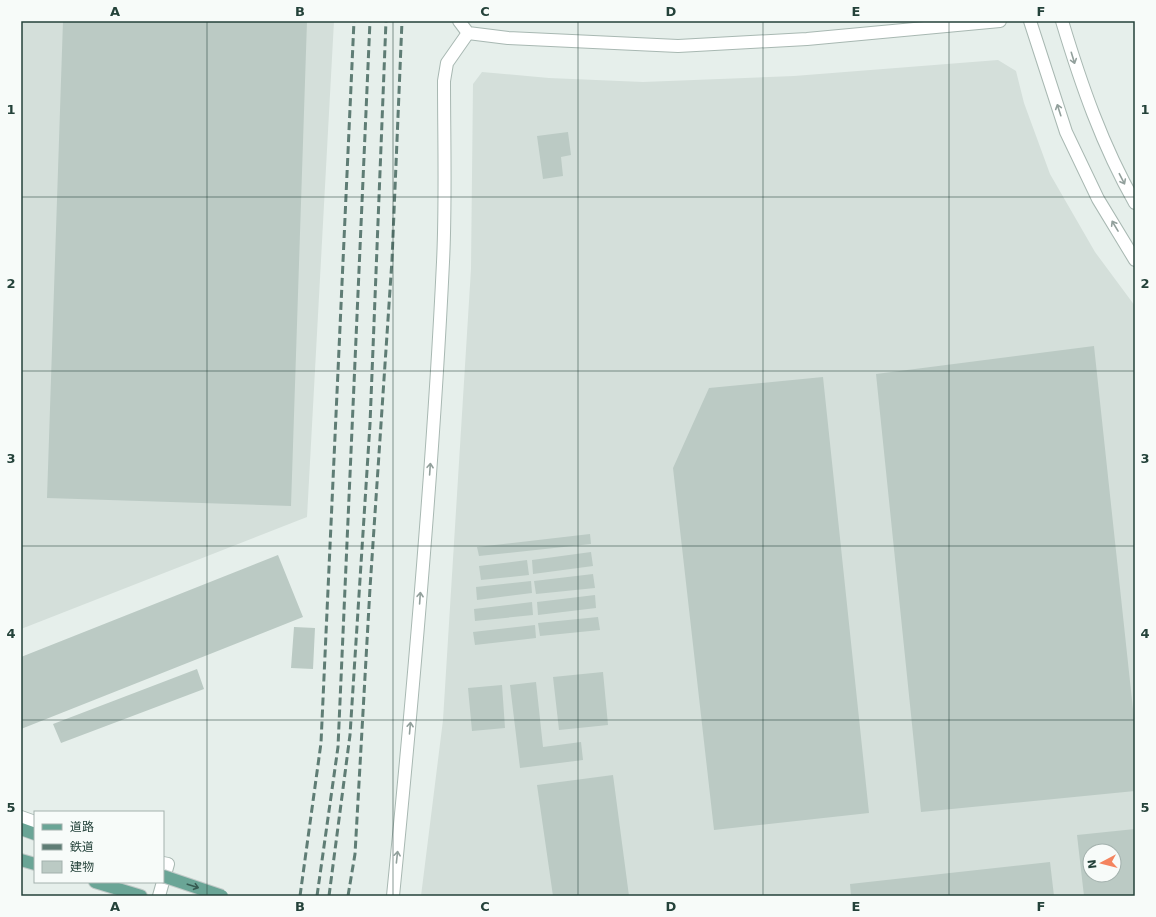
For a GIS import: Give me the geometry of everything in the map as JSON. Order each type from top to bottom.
[{"type":"main road","points":[[21,829],[34,834]]},
{"type":"main road","points":[[21,860],[34,864]]},
{"type":"main road","points":[[164,876],[222,896]]},
{"type":"main road","points":[[98,883],[141,896]]},
{"type":"street","points":[[459,21],[468,33],[508,38],[678,46],[807,39],[1000,21]]},
{"type":"street","points":[[1030,21],[1066,132],[1098,199],[1135,260]]},
{"type":"street","points":[[1062,21],[1081,85],[1109,155],[1135,203]]},
{"type":"street","points":[[393,896],[410,724],[433,431],[443,260],[444,81],[448,63],[468,33]]},
{"type":"street","points":[[21,817],[34,822]]},
{"type":"street","points":[[164,863],[168,864],[164,878]]},
{"type":"street","points":[[159,896],[163,883]]},
{"type":"shaded area","points":[[21,21],[334,21],[307,517],[21,629]]},
{"type":"shaded area","points":[[998,60],[1016,71],[1024,103],[1050,174],[1095,252],[1135,306],[1135,896],[421,896],[443,720],[471,269],[473,84],[482,72],[549,78],[643,82],[794,76]]},
{"type":"building","points":[[63,21],[307,21],[291,506],[47,498]]},
{"type":"building","points":[[568,132],[571,155],[561,157],[563,176],[543,179],[537,136]]},
{"type":"building","points":[[1094,346],[1135,728],[1135,791],[921,812],[876,374]]},
{"type":"building","points":[[823,377],[869,813],[714,830],[673,468],[709,388]]},
{"type":"building","points":[[590,534],[591,544],[479,556],[477,547]]},
{"type":"building","points":[[591,552],[593,566],[533,574],[532,560]]},
{"type":"building","points":[[278,555],[303,617],[21,729],[21,657]]},
{"type":"building","points":[[527,560],[529,575],[481,580],[479,566]]},
{"type":"building","points":[[593,574],[595,588],[536,594],[534,581]]},
{"type":"building","points":[[531,581],[532,593],[477,600],[476,587]]},
{"type":"building","points":[[595,595],[596,608],[538,615],[537,602]]},
{"type":"building","points":[[532,602],[533,615],[475,621],[474,609]]},
{"type":"building","points":[[598,617],[600,630],[540,636],[538,623]]},
{"type":"building","points":[[535,625],[536,638],[475,645],[473,632]]},
{"type":"building","points":[[294,627],[315,628],[313,669],[291,668]]},
{"type":"building","points":[[197,669],[204,689],[61,743],[53,724]]},
{"type":"building","points":[[603,672],[608,725],[559,730],[553,677]]},
{"type":"building","points":[[536,682],[543,747],[581,742],[583,760],[520,768],[510,685]]},
{"type":"building","points":[[502,685],[505,728],[472,731],[468,688]]},
{"type":"building","points":[[613,775],[629,896],[553,896],[537,785]]},
{"type":"building","points":[[1135,829],[1135,896],[1084,896],[1083,883],[1122,883],[1122,843],[1082,843],[1082,879],[1077,835]]},
{"type":"building","points":[[1050,862],[1054,896],[851,896],[850,884]]},
{"type":"railway","points":[[300,896],[321,743],[354,21]]},
{"type":"railway","points":[[317,896],[338,747],[370,21]]},
{"type":"railway","points":[[329,896],[350,735],[370,424],[386,21]]},
{"type":"railway","points":[[348,896],[355,854],[370,588],[392,260],[402,21]]}]
